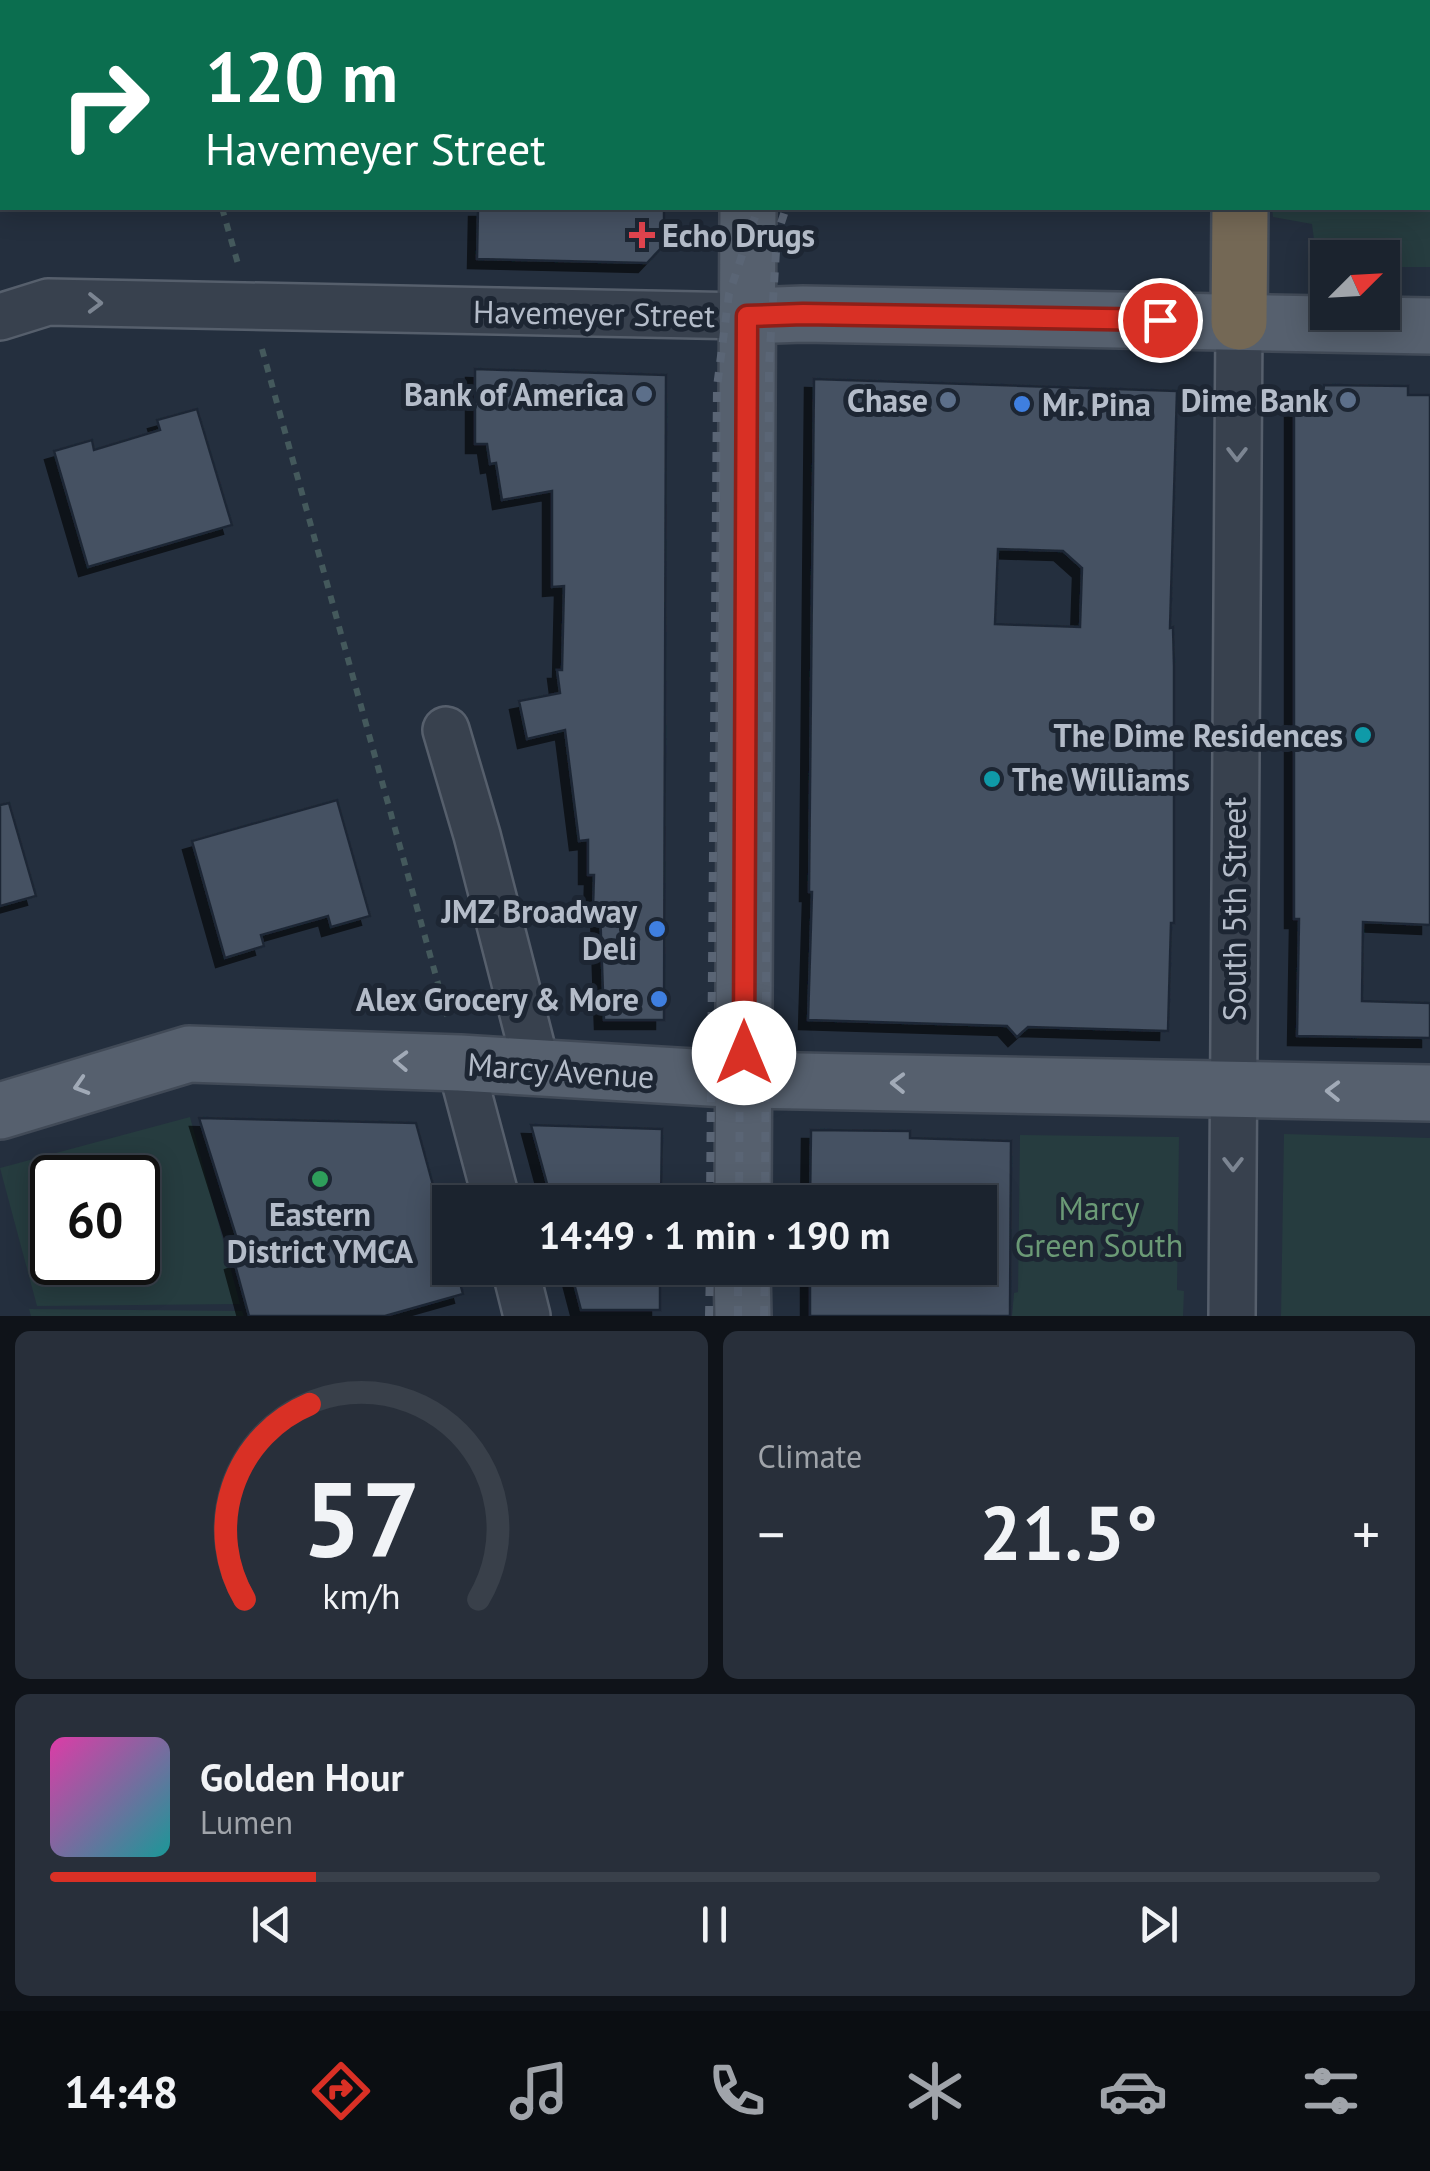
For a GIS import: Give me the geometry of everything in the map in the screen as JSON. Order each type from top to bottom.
[{"type":"highway","points":[[1239,322],[1240,210]]},
{"type":"main road","points":[[743,1185],[748,210]]},
{"type":"main road","name":"Havemeyer Street","points":[[747,316],[1430,326]]},
{"type":"main road","name":"Marcy Avenue","points":[[0,1111],[189,1054],[460,1063],[743,1080],[1430,1093]]},
{"type":"street","name":"Havemeyer Street","points":[[0,317],[48,302],[747,316]]},
{"type":"street","name":"South 5th Street","points":[[1232,1311],[1239,322]]},
{"type":"street","points":[[446,730],[538,1068]]},
{"type":"street","points":[[460,1063],[492,1185]]},
{"type":"street","points":[[519,1285],[528,1316]]},
{"type":"path","points":[[223,210],[240,268]]},
{"type":"path","points":[[259,338],[460,1063]]},
{"type":"green space","points":[[1272,210],[1430,210],[1430,267],[1400,267],[1400,240],[1314,240],[1312,224],[1273,217]]},
{"type":"green space","points":[[190,1117],[240,1304],[37,1306],[31,1285],[160,1285],[160,1155],[48,1155]]},
{"type":"green space","points":[[1284,1134],[1430,1138],[1430,1316],[1281,1316]]},
{"type":"green space","name":"Marcy Green South","points":[[1020,1135],[1179,1137],[1177,1290],[1184,1291],[1183,1316],[1012,1316],[1014,1293],[1018,1292]]},
{"type":"green space","points":[[30,1160],[30,1280],[0,1168]]},
{"type":"green space","points":[[29,1309],[242,1311],[244,1316],[31,1316]]},
{"type":"building","points":[[478,210],[664,210],[664,245],[647,263],[477,259]]},
{"type":"building","points":[[475,369],[666,375],[664,1020],[604,1020],[600,909],[593,909],[594,875],[588,875],[588,840],[579,841],[565,730],[527,739],[519,701],[560,693],[557,670],[562,670],[564,586],[552,587],[552,491],[502,500],[496,463],[490,464],[487,444],[475,444]]},
{"type":"building","points":[[814,379],[1177,391],[1170,628],[1173,627],[1174,666],[1174,923],[1168,1031],[1028,1027],[1017,1037],[1007,1026],[808,1020]],"holes":[[[998,549],[1063,551],[1082,568],[1080,627],[995,624]]]},
{"type":"building","name":"The Dime Residences","points":[[1324,385],[1408,386],[1408,395],[1430,395],[1430,925],[1363,922],[1362,1001],[1430,1003],[1430,1038],[1297,1036],[1294,394],[1323,394]]},
{"type":"building","points":[[197,409],[232,525],[88,567],[54,451],[92,440],[94,450],[160,430],[157,420]]},
{"type":"building","points":[[337,800],[370,916],[331,927],[328,916],[261,935],[264,946],[225,958],[192,841]]},
{"type":"building","points":[[9,803],[36,896],[0,906],[0,805]]},
{"type":"building","points":[[199,1118],[416,1123],[433,1185],[432,1285],[461,1285],[463,1294],[385,1316],[249,1316],[234,1261],[243,1258]]},
{"type":"building","points":[[531,1125],[662,1129],[661,1185],[547,1185]]},
{"type":"building","points":[[811,1130],[910,1131],[910,1138],[1011,1141],[1010,1316],[810,1316],[810,1285],[997,1285],[997,1185],[810,1185]]},
{"type":"building","points":[[574,1285],[660,1285],[660,1310],[581,1310]]},
{"type":"railway","points":[[710,1185],[717,387],[729,294],[757,210]]},
{"type":"railway","points":[[765,1185],[769,365],[777,235],[785,210]]},
{"type":"railway","points":[[739,1185],[743,573]]},
{"type":"railway","points":[[709,1316],[710,1285]]},
{"type":"railway","points":[[738,1285],[738,1316]]},
{"type":"railway","points":[[764,1316],[765,1285]]},
{"type":"place","name":"Echo Drugs","points":[[642,235]]},
{"type":"place","name":"Bank of America","points":[[644,394]]},
{"type":"place","name":"Chase","points":[[948,400]]},
{"type":"place","name":"Dime Bank","points":[[1348,400]]},
{"type":"place","name":"Mr. Pina","points":[[1022,404]]},
{"type":"place","name":"The Dime Residences","points":[[1363,735]]},
{"type":"place","name":"The Williams","points":[[992,779]]},
{"type":"place","name":"JMZ Broadway Deli","points":[[657,929]]},
{"type":"place","name":"Alex Grocery & More","points":[[659,999]]},
{"type":"place","name":"Eastern District YMCA","points":[[320,1179]]},
{"type":"route","points":[[744,1053],[747,316],[1160,320]]}]
